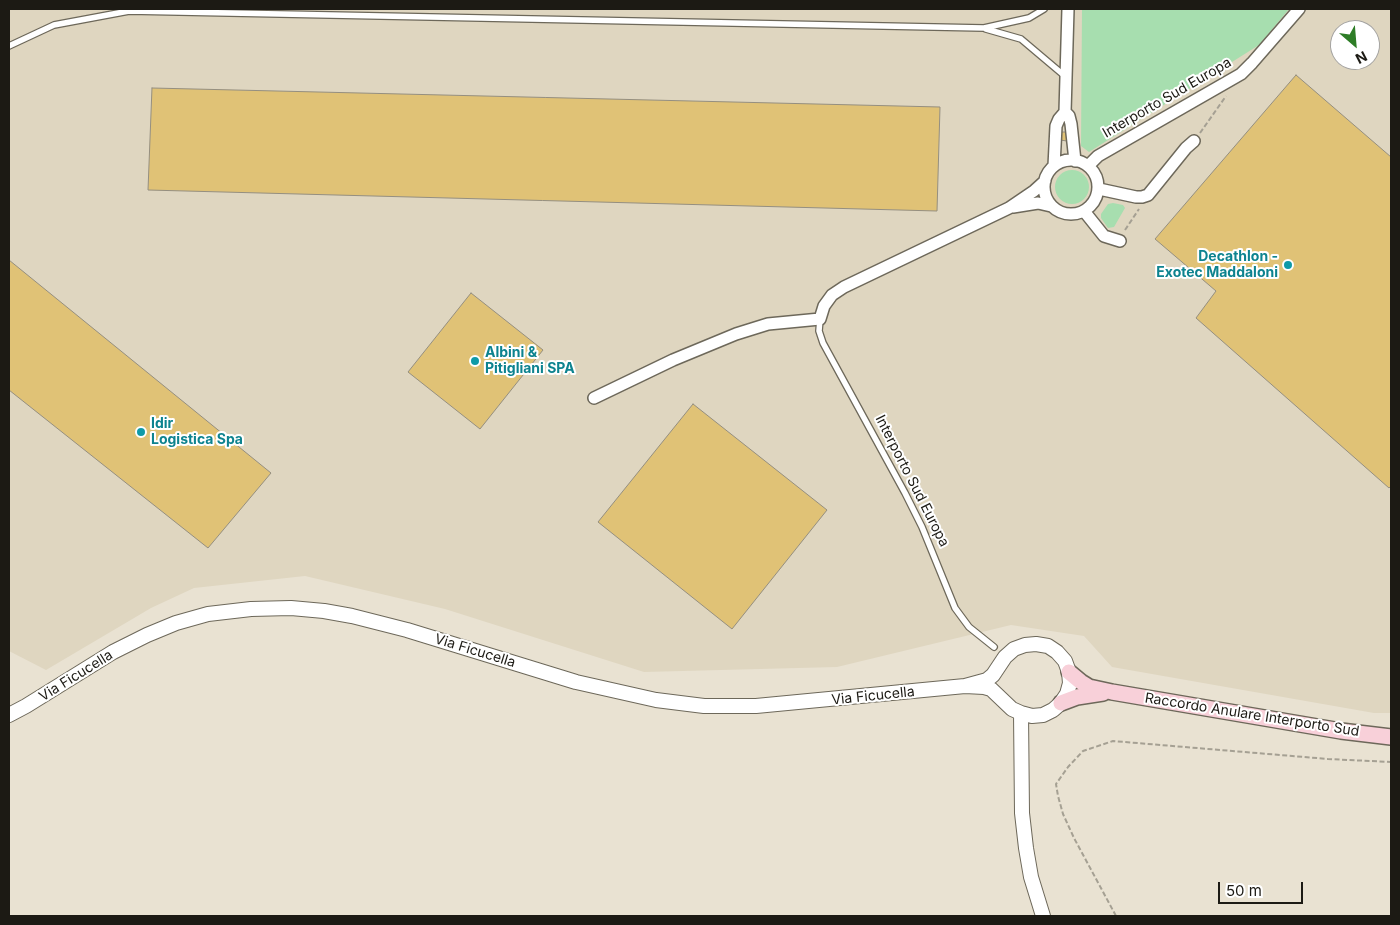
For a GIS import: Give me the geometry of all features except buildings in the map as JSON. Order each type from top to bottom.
[{"type":"main road","points":[[1069,672],[1089,687],[1112,692]]},
{"type":"main road","points":[[1061,703],[1088,694],[1112,692]]},
{"type":"main road","name":"Raccordo Anulare Interporto Sud","points":[[1112,692],[1341,731],[1391,737]]},
{"type":"street","points":[[1054,166],[1056,126],[1065,112],[1068,9]]},
{"type":"street","name":"Interporto Sud Europa","points":[[1088,166],[1098,156],[1241,74],[1298,9]]},
{"type":"street","points":[[1065,112],[1072,124],[1075,161]]},
{"type":"street","points":[[1099,190],[1142,198],[1148,195],[1186,148],[1194,141]]},
{"type":"street","points":[[1075,161],[1088,166],[1098,180],[1099,190],[1091,206],[1076,214],[1066,214],[1051,206],[1044,190],[1048,172],[1062,162],[1075,161]]},
{"type":"street","points":[[594,398],[673,360],[736,334],[768,324],[820,318],[824,306],[832,296],[844,287],[1009,208],[1045,181]]},
{"type":"street","points":[[1009,208],[1038,203],[1051,206]]},
{"type":"street","points":[[1084,211],[1104,236],[1120,241]]},
{"type":"street","name":"Via Ficucella","points":[[9,715],[113,652],[147,635],[176,623],[208,614],[251,609],[316,610],[352,616],[407,630],[576,682],[656,700],[704,706],[756,706],[966,686],[992,689],[1012,709],[1021,713]]},
{"type":"street","name":"Via Ficucella","points":[[966,686],[987,680],[1014,649],[1025,644],[1048,646],[1065,661],[1069,672]]},
{"type":"street","points":[[1001,665],[998,683],[1000,693],[1005,702]]},
{"type":"street","points":[[1043,916],[1031,877],[1026,848],[1022,805],[1021,713],[1032,716],[1043,715],[1053,710],[1061,703],[1068,688],[1069,672]]},
{"type":"lane","points":[[9,46],[54,25],[129,11],[984,28],[1029,18],[1044,9]]},
{"type":"lane","points":[[984,28],[1021,39],[1066,77]]},
{"type":"lane","name":"Interporto Sud Europa","points":[[820,318],[819,331],[823,343],[922,527],[955,608],[969,627],[994,647]]},
{"type":"path","points":[[1194,141],[1228,93]]},
{"type":"path","points":[[1120,241],[1148,195]]},
{"type":"path","points":[[1116,916],[1074,838],[1063,814],[1058,796],[1056,784],[1068,766],[1083,751],[1113,741],[1328,759],[1391,762]]},
{"type":"shaded area","points":[[9,9],[1391,9],[1391,713],[1374,713],[1112,667],[1084,636],[1011,625],[837,667],[644,672],[445,609],[305,576],[194,588],[151,608],[46,670],[9,651]]},
{"type":"green space","points":[[1082,9],[1289,9],[1259,45],[1089,152],[1081,146]]},
{"type":"green space","points":[[1072,170],[1084,175],[1089,187],[1084,199],[1072,204],[1060,199],[1055,187],[1060,175]]},
{"type":"green space","points":[[1108,204],[1123,205],[1125,208],[1114,227],[1108,228],[1101,218],[1101,214]]},
{"type":"place","name":"Decathlon - Exotec Maddaloni","points":[[1288,265]]},
{"type":"place","name":"Albini & Pitigliani SPA","points":[[475,361]]},
{"type":"place","name":"Idir Logistica Spa","points":[[141,432]]}]
